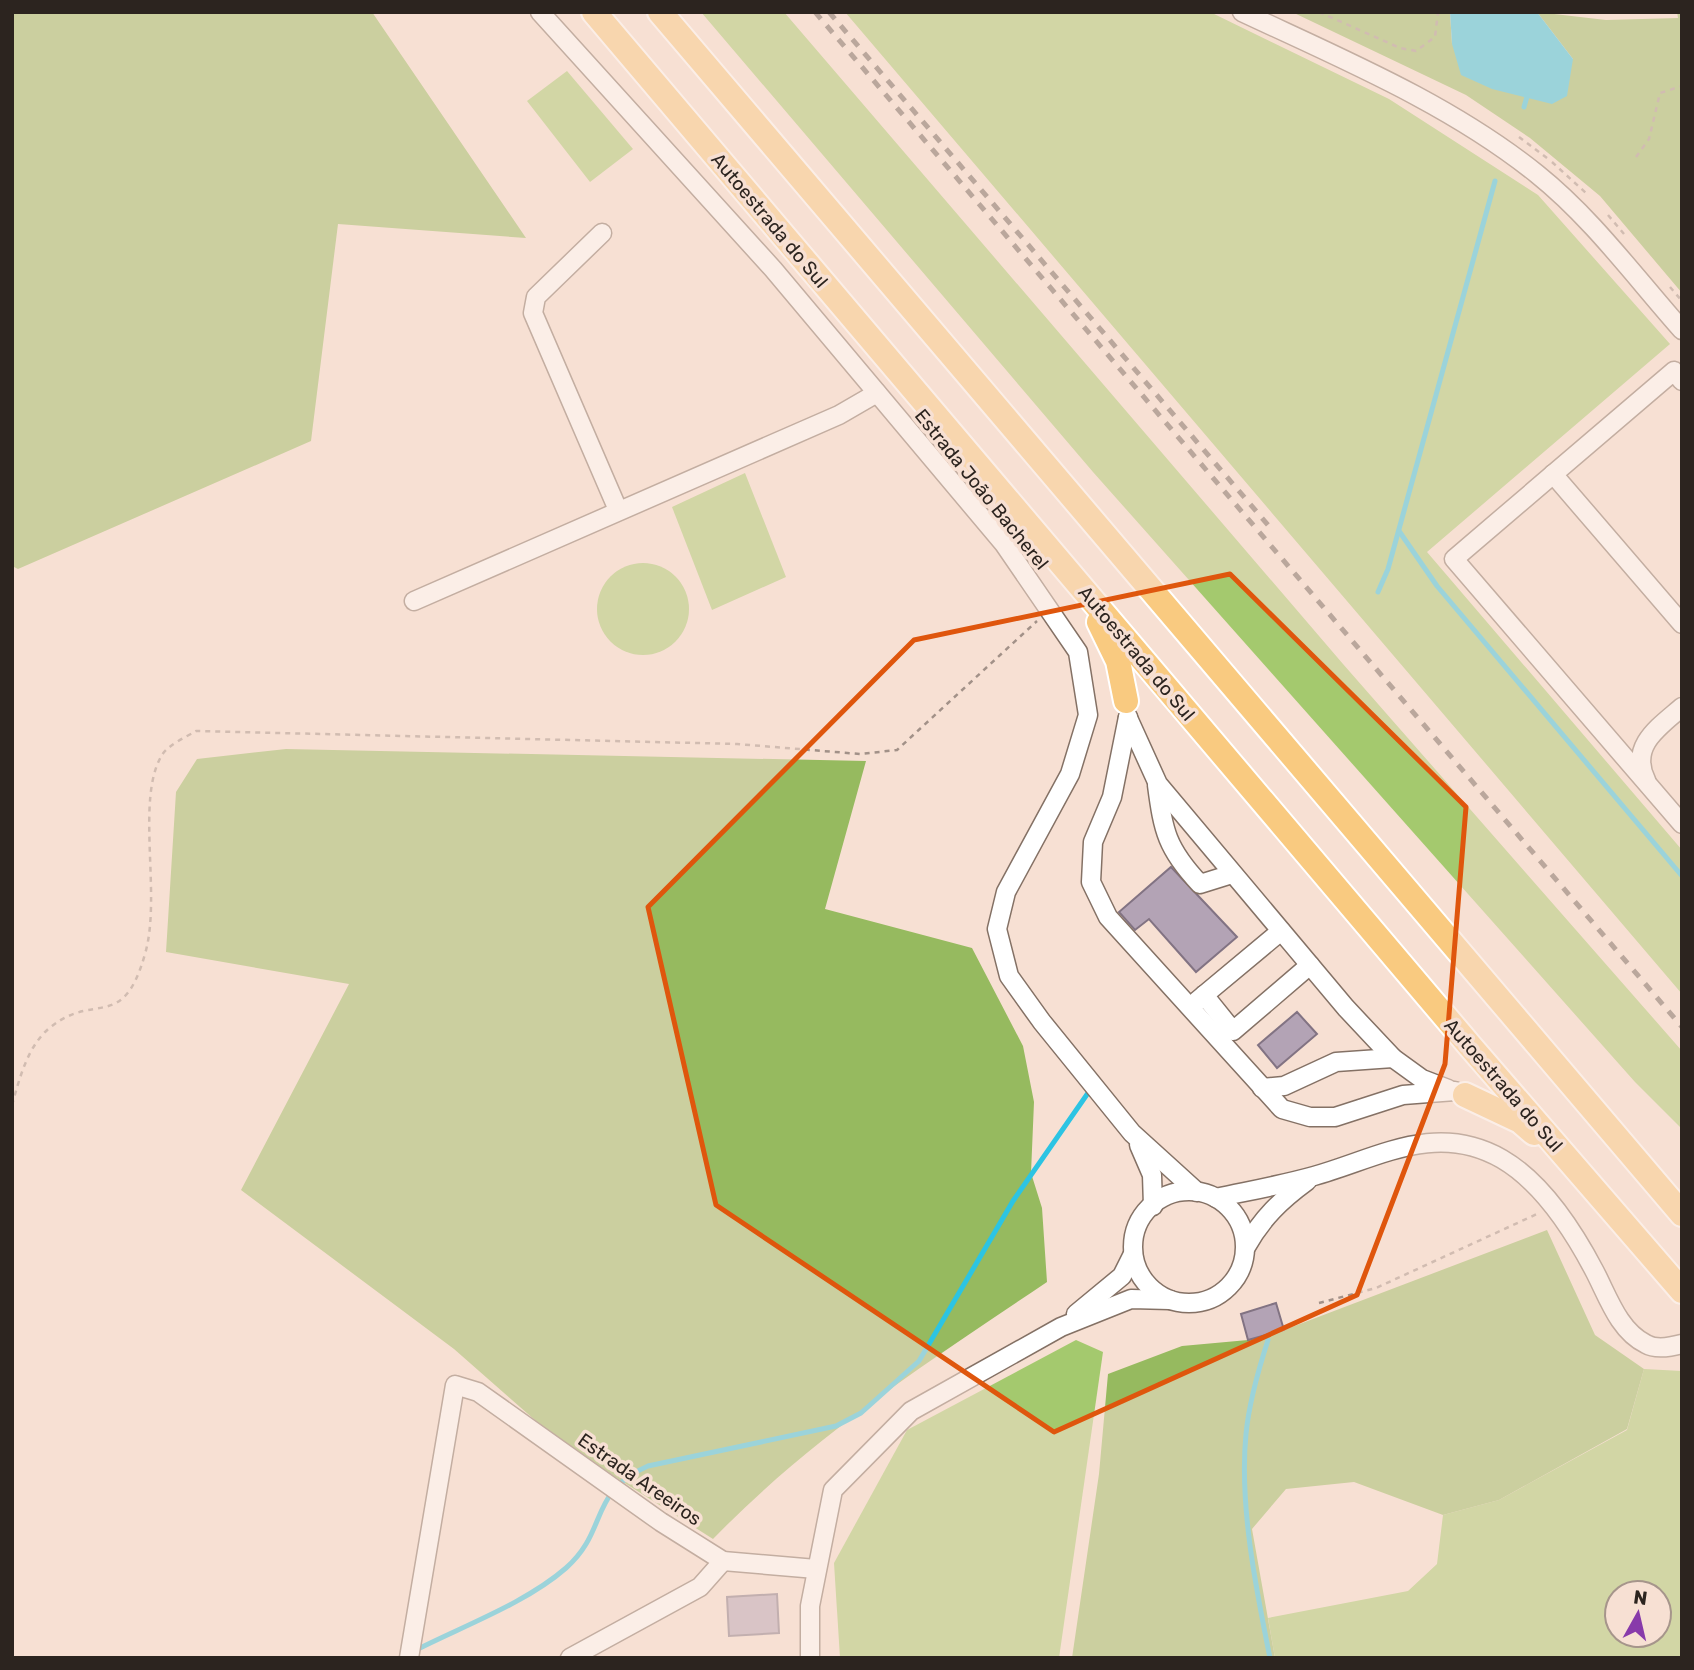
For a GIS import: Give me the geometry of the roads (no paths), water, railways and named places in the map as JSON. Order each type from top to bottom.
[{"type":"highway","name":"Autoestrada do Sul","points":[[594,12],[1682,1291]]},
{"type":"highway","points":[[660,12],[1682,1214]]},
{"type":"highway","points":[[1056,557],[1098,621],[1118,661],[1127,709]]},
{"type":"highway","points":[[1460,1093],[1520,1121],[1580,1172]]},
{"type":"street","name":"Estrada João Bacherel","points":[[540,12],[773,269],[1004,544],[1078,653],[1088,715],[1070,774],[1006,892],[998,929],[1009,976],[1042,1023],[1132,1133],[1197,1192]]},
{"type":"street","points":[[1242,12],[1455,117],[1536,173],[1577,210],[1682,330]]},
{"type":"street","points":[[602,233],[536,297],[533,313],[618,510]]},
{"type":"street","points":[[1682,381],[1674,371],[1454,559],[1682,824]]},
{"type":"street","points":[[414,601],[839,415],[877,393]]},
{"type":"street","points":[[1553,474],[1679,621]]},
{"type":"street","points":[[1649,786],[1641,768],[1642,748],[1654,731],[1682,707]]},
{"type":"street","points":[[1127,709],[1156,782],[1163,831],[1200,884],[1232,874]]},
{"type":"street","points":[[1127,709],[1112,797],[1093,842],[1091,882],[1108,917],[1282,1109],[1310,1117],[1335,1117],[1403,1095],[1460,1093]]},
{"type":"street","points":[[1156,782],[1310,965],[1393,1058],[1422,1079],[1460,1093]]},
{"type":"street","points":[[1189,1008],[1281,931]]},
{"type":"street","points":[[1205,995],[1233,1031],[1310,965]]},
{"type":"street","points":[[1262,1088],[1284,1086],[1336,1062],[1393,1058]]},
{"type":"street","name":"Estrada João Bacherel","points":[[1132,1133],[1152,1175],[1153,1206]]},
{"type":"street","points":[[1216,1198],[1313,1177],[1400,1147],[1444,1140],[1471,1144],[1502,1159],[1540,1187],[1593,1269],[1627,1329],[1647,1345],[1670,1348],[1682,1344]]},
{"type":"street","points":[[810,1658],[810,1606],[833,1490],[911,1411],[1061,1327],[1131,1299],[1203,1302],[1226,1290],[1238,1275],[1246,1247],[1270,1211],[1313,1177]]},
{"type":"street","points":[[1170,1300],[1152,1291],[1139,1275],[1133,1254],[1134,1234],[1143,1214],[1162,1198],[1181,1192],[1197,1192],[1216,1198],[1233,1213],[1242,1227],[1246,1247]]},
{"type":"street","points":[[1061,1327],[1122,1276],[1133,1254]]},
{"type":"street","name":"Estrada Areeiros","points":[[409,1658],[455,1385],[478,1392],[661,1522],[723,1560],[816,1569]]},
{"type":"street","points":[[570,1658],[700,1587],[723,1560]]},
{"type":"water","points":[[1450,12],[1537,12],[1573,59],[1567,96],[1552,104],[1492,89],[1461,75],[1452,44]]},
{"type":"waterway","points":[[1524,107],[1528,93]]},
{"type":"waterway","points":[[1378,592],[1388,569],[1495,181]]},
{"type":"waterway","points":[[1399,531],[1437,586],[1682,876]]},
{"type":"waterway","points":[[414,1651],[513,1603],[566,1568],[589,1540],[607,1500],[629,1476],[648,1466],[836,1426],[861,1413],[919,1361],[1013,1201],[1088,1093]]},
{"type":"waterway","points":[[1268,1340],[1249,1410],[1244,1461],[1250,1546],[1270,1658]]},
{"type":"railway","points":[[815,12],[1682,1027]]},
{"type":"railway","points":[[829,12],[1268,525]]}]
